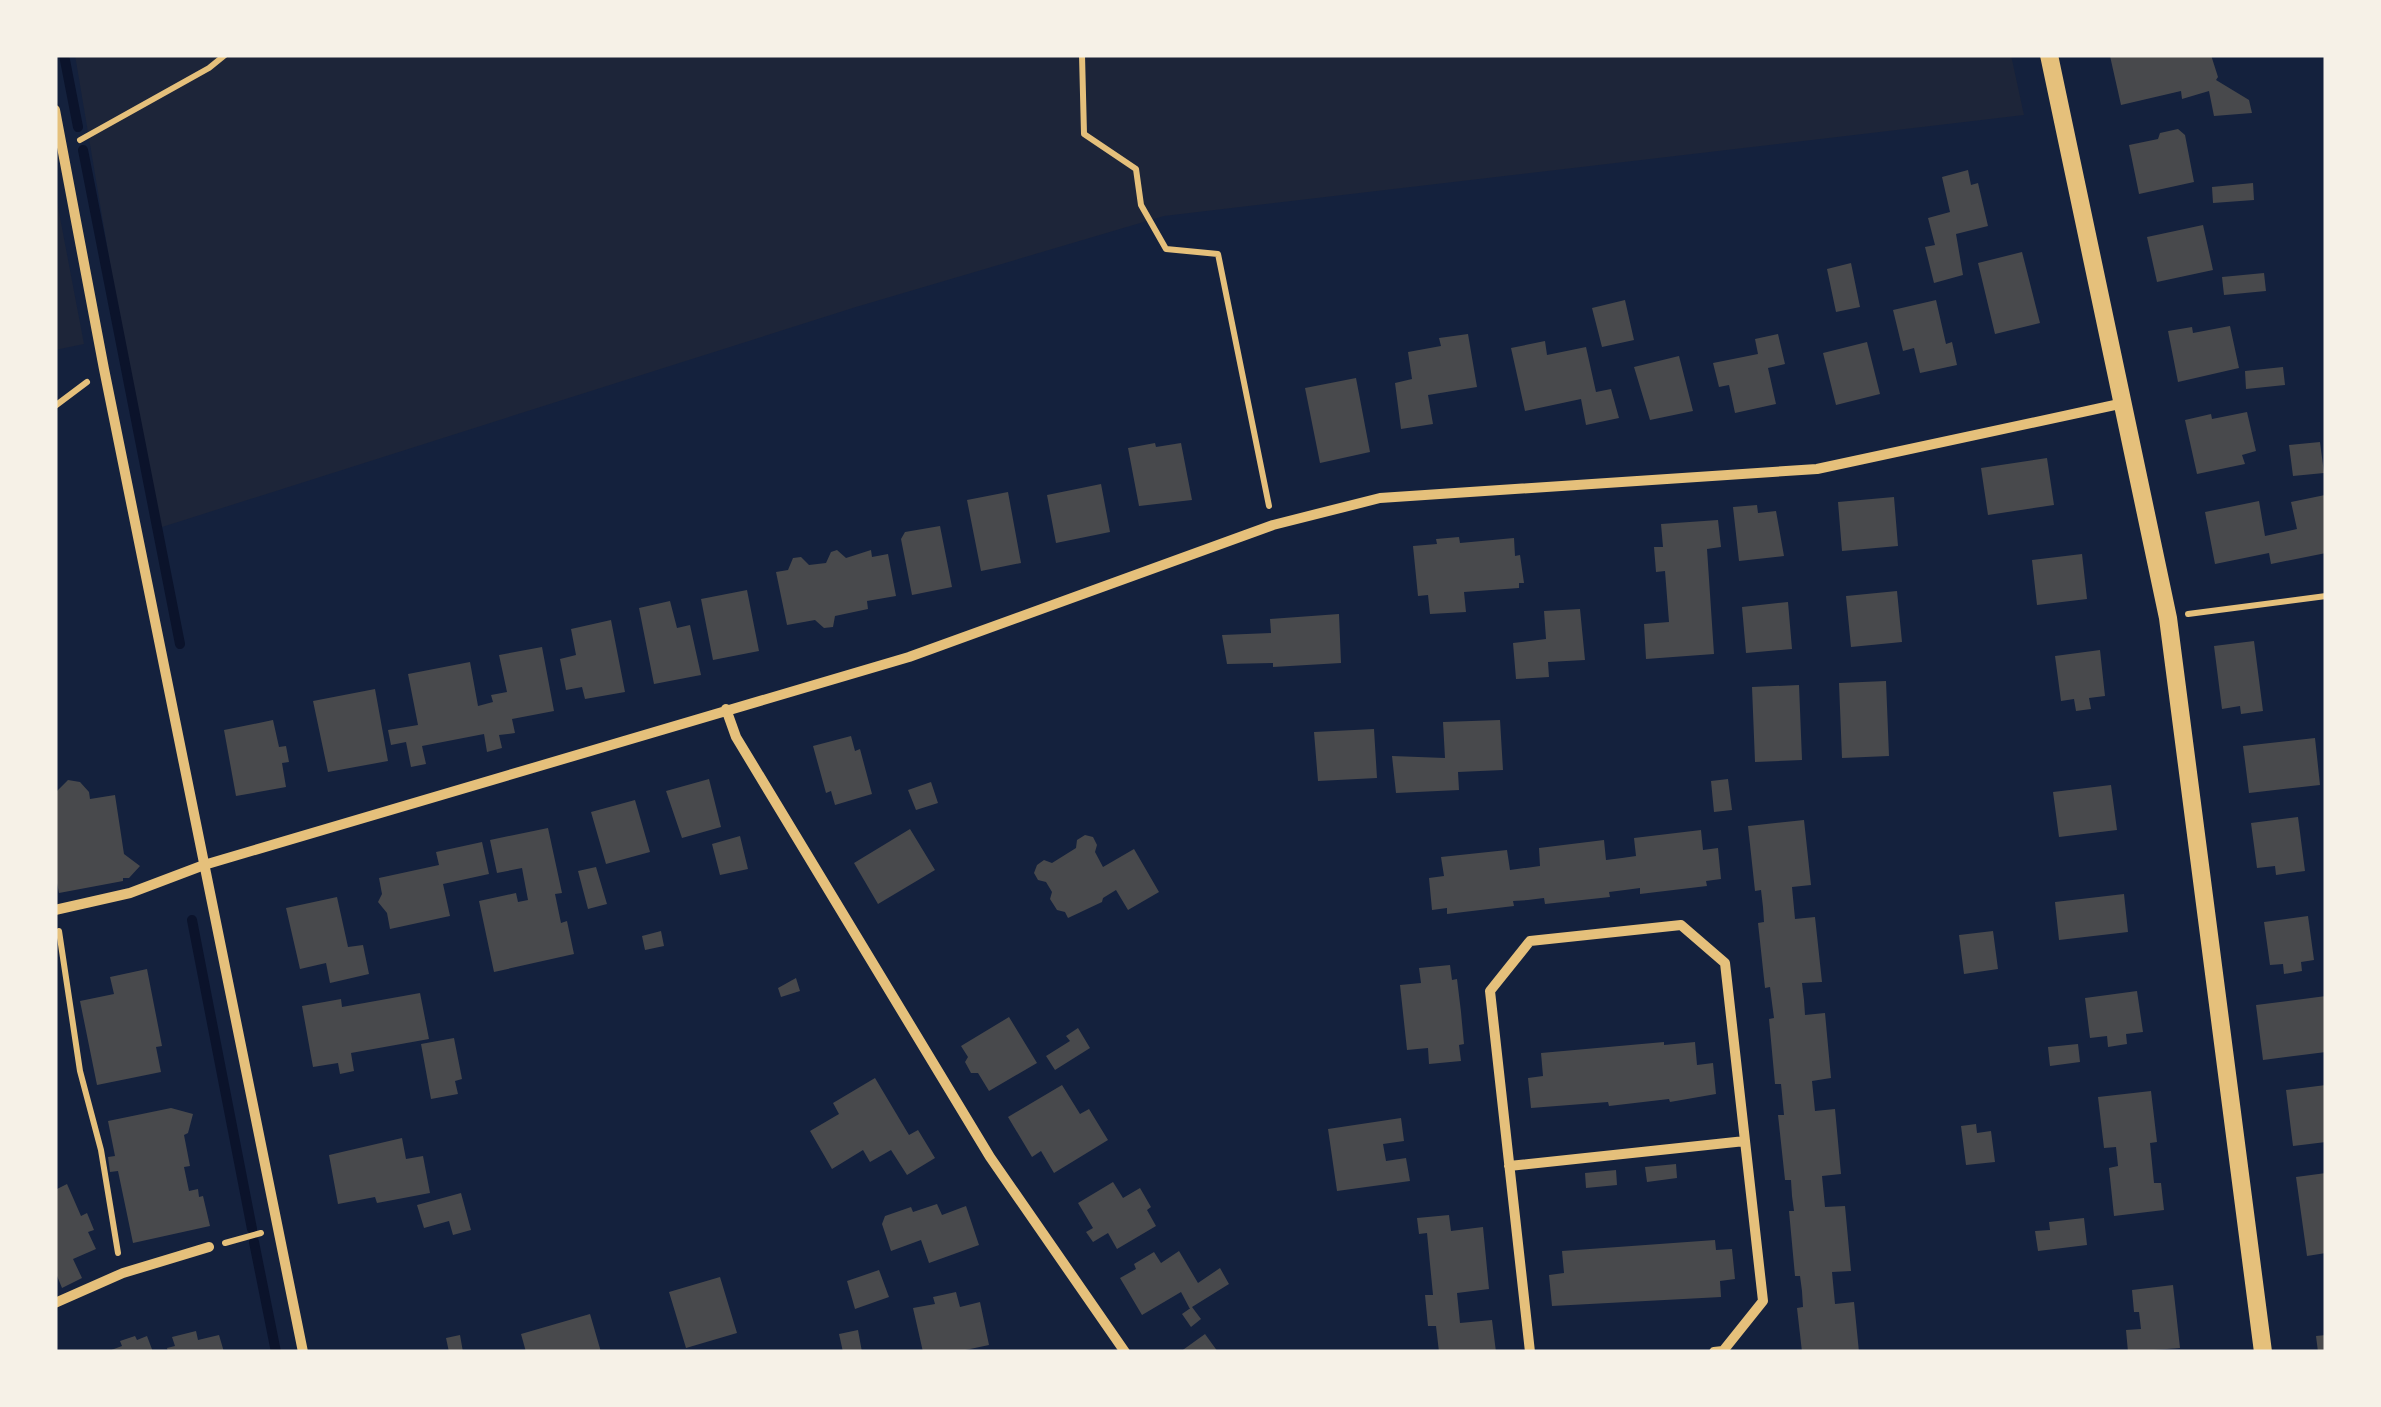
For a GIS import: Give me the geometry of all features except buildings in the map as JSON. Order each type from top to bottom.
[{"type":"street","points":[[2049,55],[2168,618],[2263,1352]]},
{"type":"street","points":[[55,110],[303,1352]]},
{"type":"street","points":[[56,910],[130,892],[204,865],[909,657],[1273,526],[1380,498],[1817,469],[2125,402]]},
{"type":"street","points":[[726,709],[736,737],[990,1157],[1125,1352]]},
{"type":"street","points":[[1530,1352],[1490,991],[1530,940],[1681,925],[1725,963],[1763,1300],[1723,1351],[1714,1352]]},
{"type":"street","points":[[1509,1166],[1745,1141]]},
{"type":"street","points":[[55,1303],[123,1274],[209,1247]]},
{"type":"path","points":[[62,150],[226,55]]},
{"type":"path","points":[[1082,55],[1084,134],[1136,169],[1141,204],[1166,249],[1218,254],[1273,526]]},
{"type":"path","points":[[55,406],[104,370]]},
{"type":"path","points":[[2168,618],[2326,596]]},
{"type":"path","points":[[56,910],[80,1071],[102,1150],[123,1274]]},
{"type":"path","points":[[209,1247],[276,1229]]},
{"type":"shaded area","points":[[75,55],[2011,55],[2024,115],[1164,216],[856,307],[159,528]]},
{"type":"shaded area","points":[[55,191],[84,344],[55,350]]},
{"type":"waterway","points":[[64,55],[78,127]]},
{"type":"waterway","points":[[83,150],[180,644]]},
{"type":"waterway","points":[[192,920],[252,1229]]},
{"type":"waterway","points":[[254,1242],[276,1352]]}]
